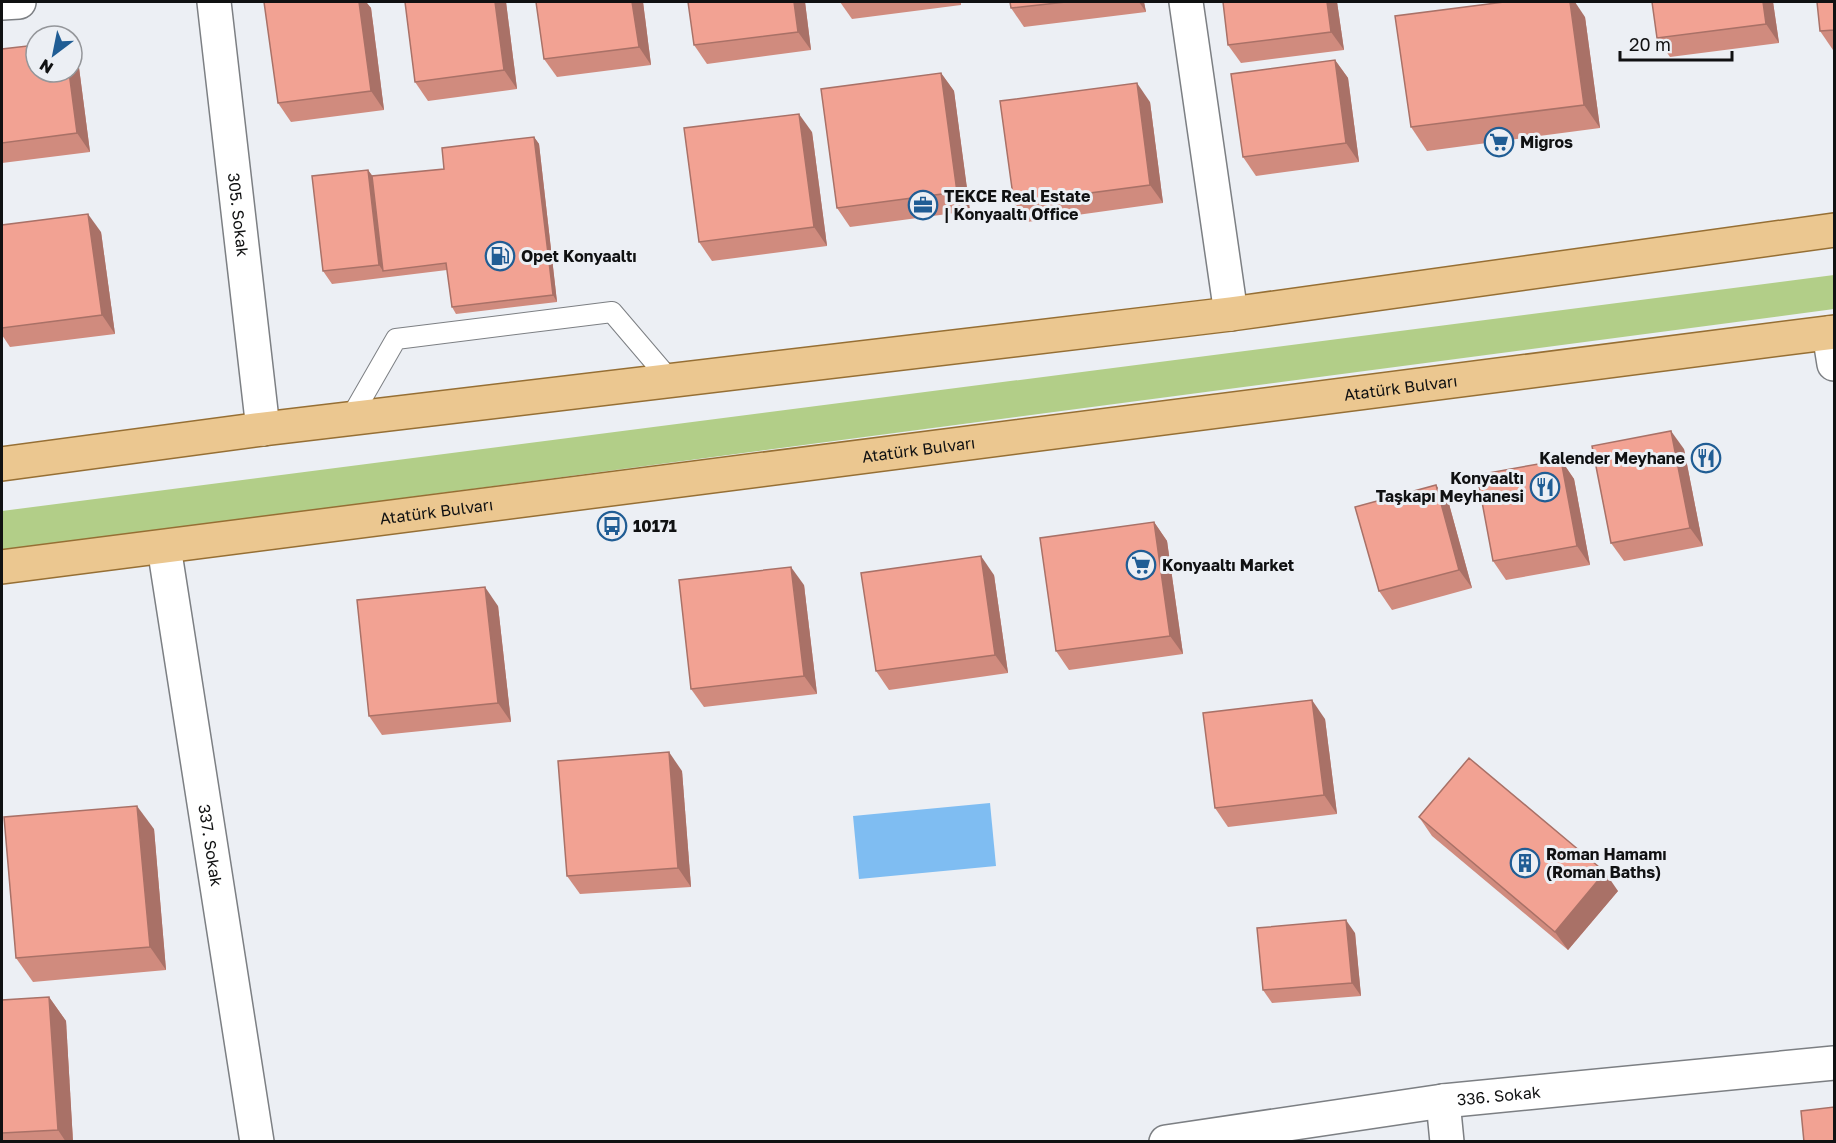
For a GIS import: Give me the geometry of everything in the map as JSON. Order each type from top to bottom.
[{"type":"main road","points":[[2,464],[264,429],[1231,314],[1834,230]]},
{"type":"main road","name":"Atatürk Bulvarı","points":[[2,567],[1833,343]]},
{"type":"street","points":[[2,3],[19,2]]},
{"type":"street","name":"305. Sokak","points":[[214,2],[264,429]]},
{"type":"street","points":[[1186,2],[1231,314]]},
{"type":"street","name":"337. Sokak","points":[[164,547],[256,1142]]},
{"type":"street","name":"336. Sokak","points":[[1166,1142],[1443,1101],[1834,1063]]},
{"type":"street","points":[[1443,1101],[1447,1142]]},
{"type":"lane","points":[[350,419],[396,339],[612,312],[670,380]]},
{"type":"green space","points":[[1834,275],[1834,309],[2,551],[2,511]]},
{"type":"water","points":[[990,803],[996,866],[859,879],[853,816]]},
{"type":"building","points":[[264,2],[359,2],[371,91],[278,103]]},
{"type":"building","points":[[405,2],[495,2],[504,70],[415,82]]},
{"type":"building","points":[[536,2],[632,2],[639,47],[544,59]]},
{"type":"building","points":[[688,2],[794,2],[798,32],[694,45]]},
{"type":"building","points":[[1010,2],[1066,2],[1011,8]]},
{"type":"building","points":[[1223,2],[1327,2],[1331,32],[1228,45]]},
{"type":"building","points":[[1504,2],[1570,2],[1584,105],[1411,127],[1395,16]]},
{"type":"building","points":[[1652,2],[1763,2],[1766,24],[1657,38]]},
{"type":"building","points":[[1817,2],[1834,2],[1834,30],[1820,31]]},
{"type":"building","points":[[24,46],[24,84],[71,84],[77,133],[2,143],[2,49]]},
{"type":"building","points":[[1335,60],[1346,143],[1243,157],[1231,74]]},
{"type":"building","points":[[941,73],[957,192],[837,208],[821,89]]},
{"type":"building","points":[[1137,83],[1150,185],[1014,203],[1000,101]]},
{"type":"building","points":[[799,114],[814,227],[699,242],[684,128]]},
{"type":"building","points":[[534,137],[553,295],[452,307],[446,263],[383,271],[372,176],[444,169],[442,148]]},
{"type":"building","points":[[368,170],[379,265],[323,271],[312,176]]},
{"type":"building","points":[[88,214],[102,315],[2,328],[2,225]]},
{"type":"building","points":[[1671,431],[1690,528],[1611,543],[1592,446]]},
{"type":"building","points":[[1561,460],[1577,546],[1493,561],[1477,475]]},
{"type":"building","points":[[1436,485],[1459,570],[1379,591],[1355,507]]},
{"type":"building","points":[[1154,522],[1170,636],[1056,651],[1040,538]]},
{"type":"building","points":[[981,556],[995,655],[876,671],[861,573]]},
{"type":"building","points":[[791,567],[804,676],[691,689],[679,580]]},
{"type":"building","points":[[485,587],[498,703],[369,716],[357,600]]},
{"type":"building","points":[[1312,700],[1324,795],[1215,808],[1203,713]]},
{"type":"building","points":[[669,752],[678,868],[567,876],[558,761]]},
{"type":"building","name":"Roman Hamamı (Roman Baths)","points":[[1469,758],[1605,872],[1555,932],[1419,817]]},
{"type":"building","points":[[137,806],[150,947],[16,958],[4,817]]},
{"type":"building","points":[[1346,920],[1352,983],[1263,990],[1257,928]]},
{"type":"building","points":[[49,997],[58,1130],[2,1133],[2,1000]]},
{"type":"building","points":[[1834,1107],[1834,1142],[1804,1142],[1801,1111]]},
{"type":"place","name":"Migros","points":[[1499,142]]},
{"type":"place","name":"TEKCE Real Estate | Konyaaltı Office","points":[[923,205]]},
{"type":"place","name":"Opet Konyaaltı","points":[[500,256]]},
{"type":"place","name":"Kalender Meyhane","points":[[1706,458]]},
{"type":"place","name":"Konyaaltı Taşkapı Meyhanesi","points":[[1545,487]]},
{"type":"place","name":"10171","points":[[612,526]]},
{"type":"place","name":"Konyaaltı Market","points":[[1141,565]]},
{"type":"place","name":"Roman Hamamı (Roman Baths)","points":[[1525,863]]}]
